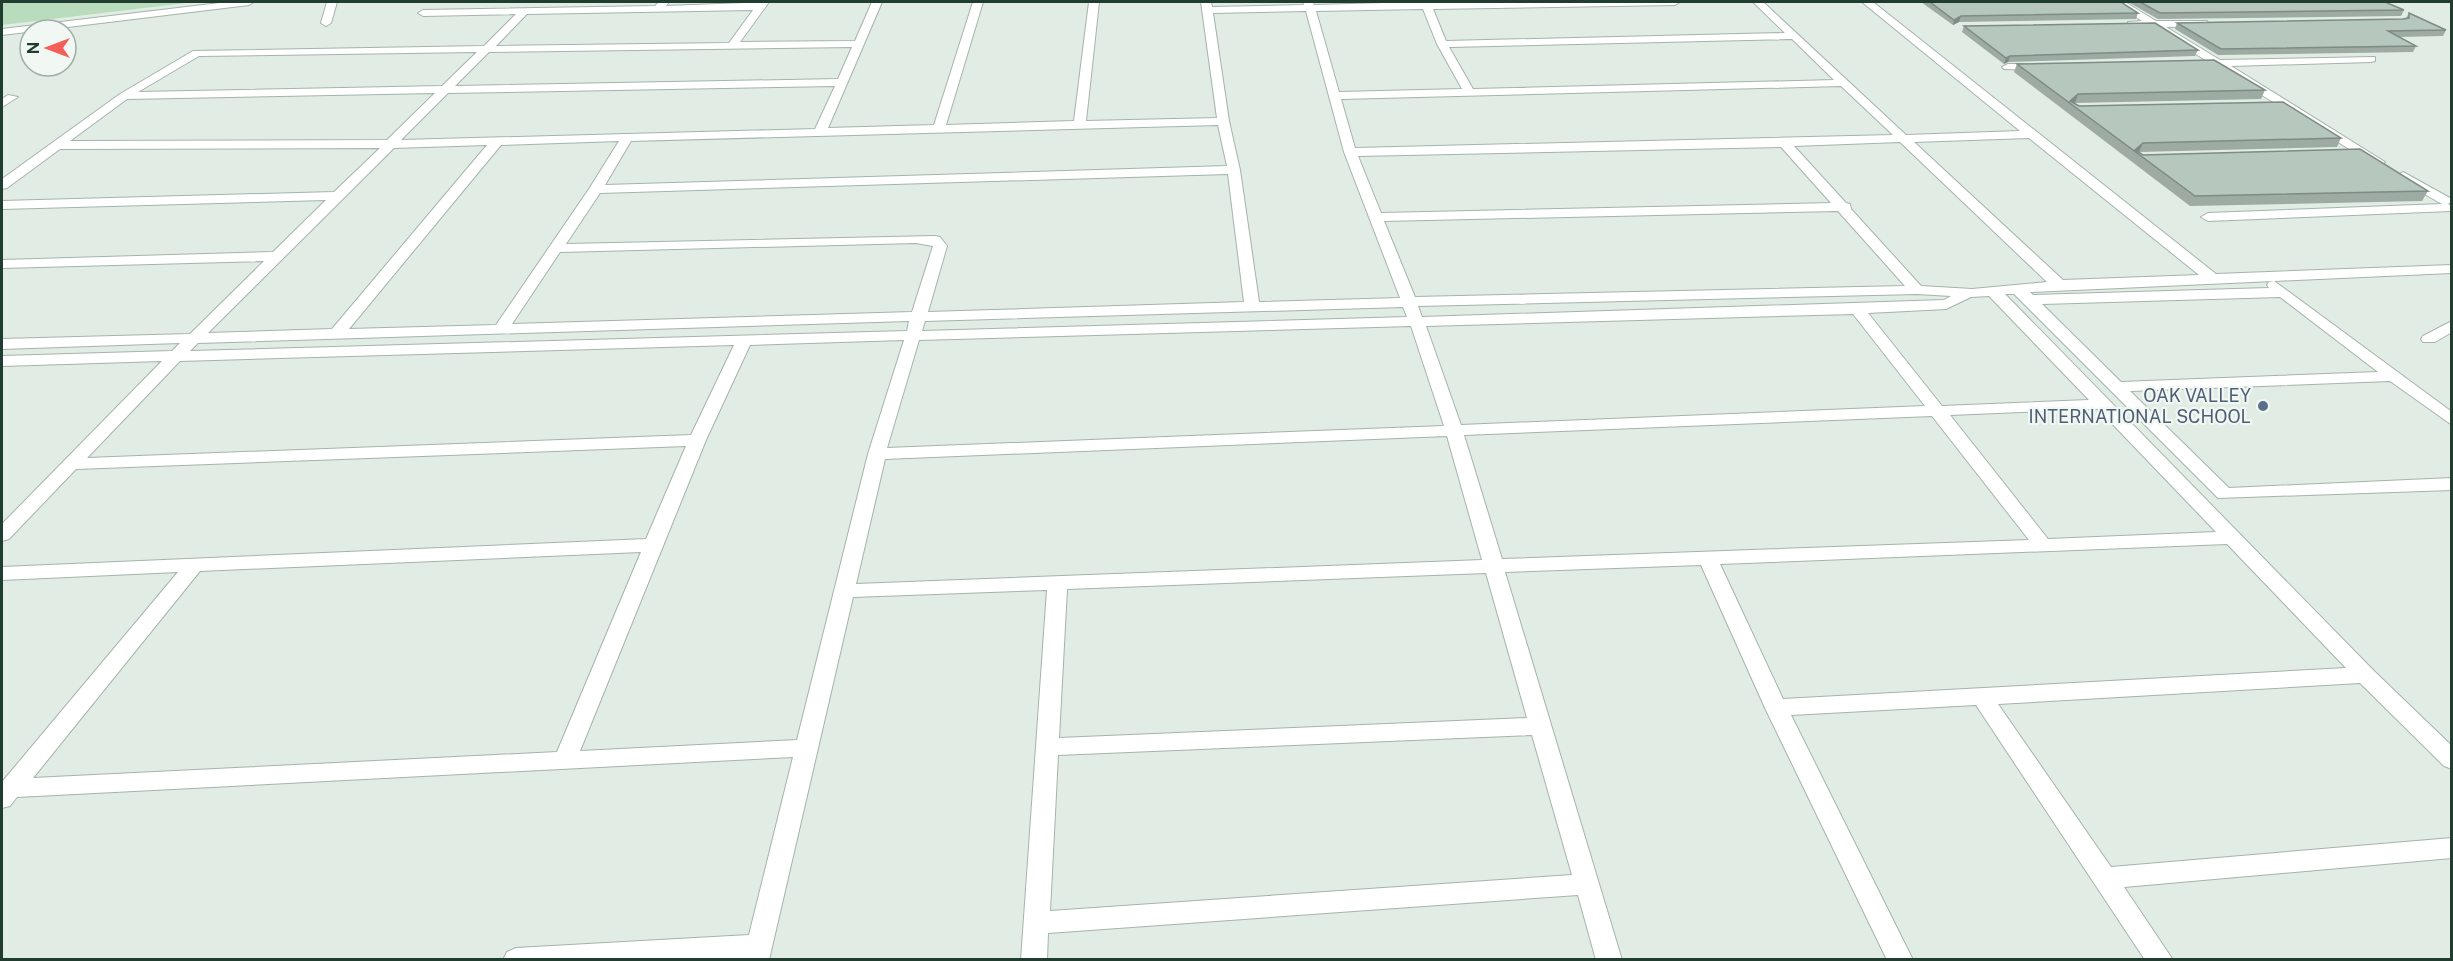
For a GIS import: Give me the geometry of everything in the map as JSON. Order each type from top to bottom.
[{"type":"street","points":[[2,32],[249,2]]},
{"type":"street","points":[[326,23],[332,2]]},
{"type":"street","points":[[820,132],[877,2]]},
{"type":"street","points":[[939,129],[978,2]]},
{"type":"street","points":[[1080,125],[1094,2]]},
{"type":"street","points":[[1252,308],[1234,170],[1223,121],[1206,6],[1675,2]]},
{"type":"street","points":[[1758,2],[2059,285]]},
{"type":"street","points":[[1867,2],[2213,279]]},
{"type":"street","points":[[2119,2],[2287,104],[2448,206]]},
{"type":"street","points":[[733,45],[763,4]]},
{"type":"street","points":[[423,13],[763,4]]},
{"type":"street","points":[[1426,4],[1442,44],[1470,94]]},
{"type":"street","points":[[1309,5],[1350,152],[1417,322],[1454,430],[1609,960]]},
{"type":"street","points":[[2,536],[176,356],[525,11]]},
{"type":"street","points":[[2121,24],[2214,23]]},
{"type":"street","points":[[1442,44],[1796,36]]},
{"type":"street","points":[[4,181],[124,96],[197,53],[482,51],[860,44]]},
{"type":"street","points":[[2196,64],[2371,59]]},
{"type":"street","points":[[2008,67],[2055,66]]},
{"type":"street","points":[[124,96],[842,82]]},
{"type":"street","points":[[1334,96],[1843,82]]},
{"type":"street","points":[[2263,105],[2287,104]]},
{"type":"street","points":[[57,145],[390,144],[1223,121]]},
{"type":"street","points":[[1350,152],[1907,140],[2032,134]]},
{"type":"street","points":[[500,330],[596,189],[627,138]]},
{"type":"street","points":[[336,334],[497,141]]},
{"type":"street","points":[[1784,143],[1845,207],[1917,290]]},
{"type":"street","points":[[2339,153],[2363,152]]},
{"type":"street","points":[[596,189],[1234,170]]},
{"type":"street","points":[[2,205],[339,196]]},
{"type":"street","points":[[2208,217],[2448,206]]},
{"type":"street","points":[[1377,217],[1845,207]]},
{"type":"street","points":[[516,960],[758,953],[877,454],[940,246],[935,240],[556,248]]},
{"type":"street","points":[[2,264],[279,256]]},
{"type":"street","points":[[2,361],[744,341],[915,327],[1252,308],[1917,290],[1972,293],[2059,285],[2451,269]]},
{"type":"street","points":[[2263,277],[2451,420]]},
{"type":"street","points":[[2017,288],[2224,494],[2451,484]]},
{"type":"street","points":[[1993,291],[2365,675],[2451,760]]},
{"type":"street","points":[[2029,300],[2283,292]]},
{"type":"street","points":[[2,344],[500,330],[1417,322],[1857,309],[1946,304],[1972,293]]},
{"type":"street","points":[[1857,309],[1935,411],[2043,545]]},
{"type":"street","points":[[2428,339],[2451,325]]},
{"type":"street","points":[[564,760],[697,440],[744,341]]},
{"type":"street","points":[[2116,387],[2394,376]]},
{"type":"street","points":[[2424,399],[2451,405]]},
{"type":"street","points":[[877,454],[2103,404]]},
{"type":"street","points":[[72,464],[697,440]]},
{"type":"street","points":[[844,591],[2232,538]]},
{"type":"street","points":[[2,573],[654,545]]},
{"type":"street","points":[[1708,558],[1776,708],[1900,960]]},
{"type":"street","points":[[6,793],[194,565]]},
{"type":"street","points":[[1034,960],[1057,583]]},
{"type":"street","points":[[1776,708],[2365,675]]},
{"type":"street","points":[[1981,695],[2160,960]]},
{"type":"street","points":[[1047,747],[1540,726]]},
{"type":"street","points":[[6,793],[807,748]]},
{"type":"street","points":[[2105,878],[2451,848]]},
{"type":"street","points":[[1036,923],[1587,884]]},
{"type":"green space","points":[[2,2],[195,2],[61,18],[18,18],[18,23],[2,25]]},
{"type":"building","points":[[1930,2],[2121,2],[2138,13],[1961,16],[1954,20]]},
{"type":"building","points":[[2140,2],[2385,2],[2404,10],[2160,13]]},
{"type":"building","points":[[2409,13],[2446,30],[2388,31],[2416,46],[2221,49],[2177,23],[2403,19],[2409,18]]},
{"type":"building","points":[[2155,23],[2198,50],[2010,56],[2006,58],[1964,26]]},
{"type":"building","points":[[2214,60],[2265,90],[2078,94],[2070,101],[2079,106],[2283,102],[2341,138],[2143,143],[2135,150],[2143,155],[2360,149],[2428,191],[2195,196],[2017,64]]},
{"type":"place","name":"OAK VALLEY INTERNATIONAL SCHOOL","points":[[2263,406]]}]
